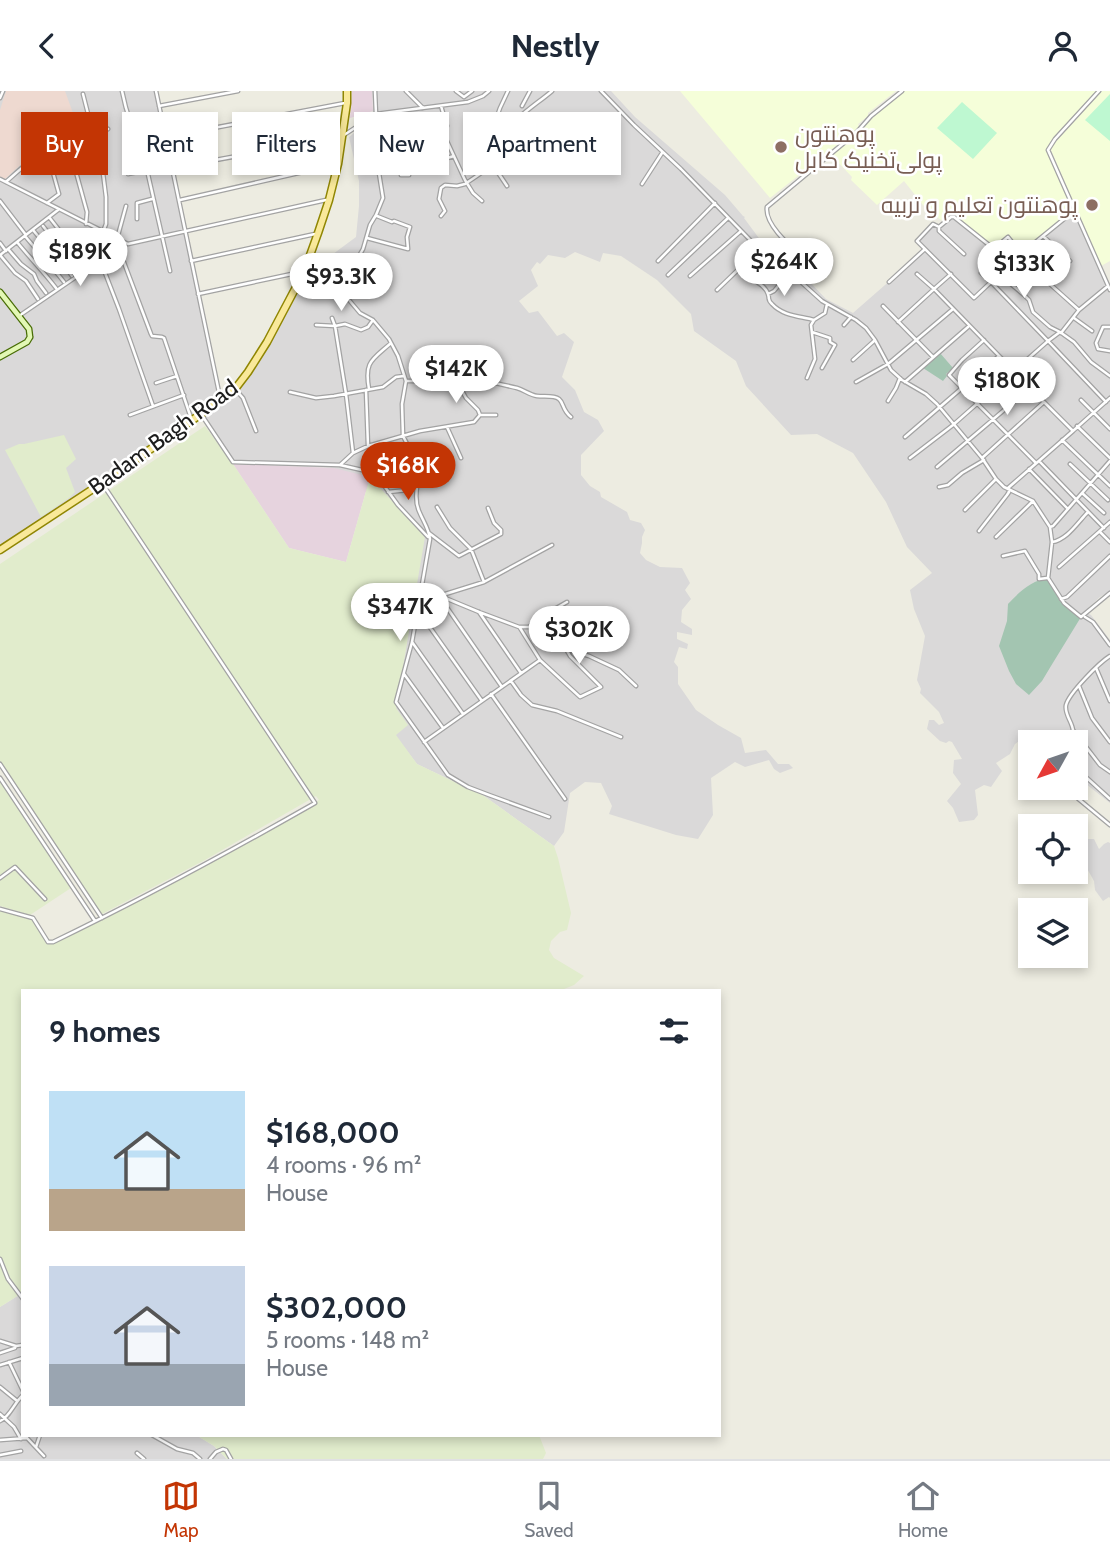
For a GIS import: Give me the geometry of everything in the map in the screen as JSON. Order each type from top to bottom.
[{"type":"main road","name":"Badam Bagh Road","points":[[340,146],[347,91]]},
{"type":"main road","name":"Badam Bagh Road","points":[[0,550],[102,483],[236,389],[262,350],[304,272],[335,175]]},
{"type":"street","points":[[0,99],[3,91]]},
{"type":"street","points":[[122,91],[127,112]]},
{"type":"street","points":[[156,91],[160,112]]},
{"type":"street","points":[[159,106],[238,91]]},
{"type":"street","points":[[375,91],[376,112]]},
{"type":"street","points":[[406,91],[423,109]]},
{"type":"street","points":[[456,91],[464,96],[472,91]]},
{"type":"street","points":[[395,112],[468,102],[489,91]]},
{"type":"street","points":[[508,91],[487,145],[492,152],[498,152],[501,148],[503,136],[513,123],[552,91]]},
{"type":"street","points":[[522,106],[530,91]]},
{"type":"street","points":[[601,91],[758,248],[827,304],[866,328],[900,378],[930,398],[983,459],[996,479],[1033,501],[1050,527],[1052,542],[1048,578],[1069,608],[1081,617],[1110,593]]},
{"type":"street","points":[[808,263],[779,233],[767,216],[767,207],[902,91]]},
{"type":"street","points":[[1098,91],[1048,150],[1110,290]]},
{"type":"street","points":[[83,94],[88,112]]},
{"type":"street","points":[[218,127],[346,103]]},
{"type":"street","points":[[441,106],[443,112]]},
{"type":"street","points":[[218,160],[341,137],[354,128]]},
{"type":"street","points":[[449,145],[473,193],[482,201]]},
{"type":"street","points":[[642,184],[662,153]]},
{"type":"street","points":[[449,158],[454,156]]},
{"type":"street","points":[[441,216],[445,211],[439,199],[441,188],[445,185],[457,186],[467,182],[494,165],[507,186]]},
{"type":"street","points":[[6,182],[21,169]]},
{"type":"street","points":[[47,204],[59,194],[54,175]]},
{"type":"street","points":[[77,175],[87,212],[86,223]]},
{"type":"street","points":[[19,316],[92,266],[106,223],[106,197],[102,175]]},
{"type":"street","points":[[148,175],[170,271]]},
{"type":"street","points":[[174,175],[221,400]]},
{"type":"street","points":[[179,200],[289,175]]},
{"type":"street","points":[[379,175],[383,198],[354,265],[344,275],[343,288],[360,313],[373,320],[391,343],[405,376],[403,436],[421,471],[417,483],[417,507],[430,539],[412,642],[396,702],[449,777],[550,817]]},
{"type":"street","points":[[0,179],[128,244],[329,200]]},
{"type":"street","points":[[137,219],[137,203],[154,199]]},
{"type":"street","points":[[0,201],[64,282]]},
{"type":"street","points":[[658,261],[715,203]]},
{"type":"street","points":[[126,207],[117,239],[125,266],[152,336],[164,338],[192,421]]},
{"type":"street","points":[[38,299],[26,281],[15,273],[0,255],[59,210]]},
{"type":"street","points":[[939,227],[954,217],[994,250],[1008,237],[1020,252],[1026,251],[1075,210]]},
{"type":"street","points":[[367,238],[408,249],[410,227],[376,215]]},
{"type":"street","points":[[43,226],[81,271],[90,264],[49,217]]},
{"type":"street","points":[[668,275],[728,218]]},
{"type":"street","points":[[939,227],[933,225],[917,241],[974,298],[991,282],[1004,278],[1027,256],[1026,251]]},
{"type":"street","points":[[939,227],[939,231],[964,254]]},
{"type":"street","points":[[33,230],[47,248],[58,256],[72,276]]},
{"type":"street","points":[[690,276],[741,231]]},
{"type":"street","points":[[191,261],[318,233]]},
{"type":"street","points":[[1043,236],[1070,261]]},
{"type":"street","points":[[17,242],[56,288]]},
{"type":"street","points":[[0,243],[33,273],[46,293]]},
{"type":"street","points":[[717,290],[758,248]]},
{"type":"street","points":[[889,282],[925,249]]},
{"type":"street","points":[[97,252],[153,406]]},
{"type":"street","points":[[1023,260],[1079,310]]},
{"type":"street","points":[[198,294],[304,272]]},
{"type":"street","points":[[768,294],[774,292],[790,272]]},
{"type":"street","points":[[979,531],[1007,495],[1008,488],[1108,400],[981,273]]},
{"type":"street","points":[[917,274],[1073,431]]},
{"type":"street","points":[[898,322],[951,274]]},
{"type":"street","points":[[1004,278],[1029,300],[1033,312],[1074,342],[1091,362],[1110,376]]},
{"type":"street","points":[[757,282],[765,289],[772,304],[781,311],[814,320]]},
{"type":"street","points":[[910,459],[953,425],[1048,341],[1061,333],[1079,310],[1108,285]]},
{"type":"street","points":[[0,292],[29,329],[30,337],[27,342],[0,356]]},
{"type":"street","points":[[807,378],[814,364],[811,325],[825,313],[827,304]]},
{"type":"street","points":[[883,306],[933,357]]},
{"type":"street","points":[[856,382],[888,364],[953,309]]},
{"type":"street","points":[[844,325],[851,317]]},
{"type":"street","points":[[1074,317],[1093,331]]},
{"type":"street","points":[[332,318],[346,394],[353,453]]},
{"type":"street","points":[[316,325],[345,324],[361,330],[368,327],[373,320]]},
{"type":"street","points":[[905,382],[970,326]]},
{"type":"street","points":[[1110,327],[1103,327],[1097,343],[1098,349],[1110,352]]},
{"type":"street","points":[[812,332],[830,338],[830,342],[835,345],[822,368]]},
{"type":"street","points":[[853,360],[875,340]]},
{"type":"street","points":[[984,340],[949,375],[1104,528]]},
{"type":"street","points":[[368,446],[367,375],[371,360],[391,343]]},
{"type":"street","points":[[905,437],[999,356]]},
{"type":"street","points":[[405,381],[457,382],[476,374],[482,379],[535,396],[556,397],[571,417]]},
{"type":"street","points":[[156,383],[178,376]]},
{"type":"street","points":[[290,392],[316,398],[346,394],[383,387],[396,377],[405,376]]},
{"type":"street","points":[[888,401],[900,378]]},
{"type":"street","points":[[457,382],[480,415]]},
{"type":"street","points":[[937,467],[1030,388]]},
{"type":"street","points":[[236,389],[243,398],[256,431]]},
{"type":"street","points":[[130,415],[184,395]]},
{"type":"street","points":[[1081,400],[1110,429]]},
{"type":"street","points":[[939,487],[948,485],[983,459],[1044,402]]},
{"type":"street","points":[[201,414],[233,462],[340,465],[375,473],[398,505],[430,539]]},
{"type":"street","points":[[340,465],[353,453],[368,446],[474,422],[480,415],[496,415]]},
{"type":"street","points":[[1050,527],[1110,459],[1077,426]]},
{"type":"street","points":[[447,427],[461,458]]},
{"type":"street","points":[[1062,440],[1110,487]]},
{"type":"street","points":[[1070,464],[1108,500]]},
{"type":"street","points":[[1029,469],[1068,509]]},
{"type":"street","points":[[965,510],[996,479]]},
{"type":"street","points":[[0,909],[33,919],[48,943],[102,918],[315,803],[102,483]]},
{"type":"street","points":[[388,492],[408,490],[417,483]]},
{"type":"street","points":[[1082,493],[1104,513]]},
{"type":"street","points":[[996,537],[1033,501]]},
{"type":"street","points":[[437,507],[450,528],[471,549],[484,582]]},
{"type":"street","points":[[429,533],[457,555],[500,534],[501,530],[494,523],[488,508]]},
{"type":"street","points":[[1052,542],[1062,539],[1088,512]]},
{"type":"street","points":[[1059,567],[1110,522]]},
{"type":"street","points":[[1099,532],[1110,542]]},
{"type":"street","points":[[439,596],[484,582],[552,545]]},
{"type":"street","points":[[1003,555],[1025,551],[1039,574],[1039,579],[1048,578]]},
{"type":"street","points":[[1061,599],[1067,597],[1110,556]]},
{"type":"street","points":[[421,588],[519,627],[538,627],[570,650],[620,670],[636,685]]},
{"type":"street","points":[[439,596],[502,687]]},
{"type":"street","points":[[530,626],[567,602]]},
{"type":"street","points":[[417,609],[482,701]]},
{"type":"street","points":[[479,612],[522,673]]},
{"type":"street","points":[[1085,615],[1110,645]]},
{"type":"street","points":[[519,627],[540,660],[580,697],[601,687],[570,656],[564,646]]},
{"type":"street","points":[[412,642],[463,714]]},
{"type":"street","points":[[1073,730],[1066,705],[1079,686],[1110,656]]},
{"type":"street","points":[[424,741],[540,660]]},
{"type":"street","points":[[1096,668],[1110,701]]},
{"type":"street","points":[[404,674],[443,728]]},
{"type":"street","points":[[511,681],[533,705],[557,711],[621,737]]},
{"type":"street","points":[[1079,686],[1092,718],[1110,742]]},
{"type":"street","points":[[491,694],[565,799]]},
{"type":"street","points":[[1088,749],[1100,765],[1110,772]]},
{"type":"street","points":[[0,764],[102,918]]},
{"type":"street","points":[[0,778],[95,921]]},
{"type":"street","points":[[1088,779],[1110,799]]},
{"type":"street","points":[[1080,800],[1110,825]]},
{"type":"street","points":[[0,878],[15,867],[45,899]]},
{"type":"street","points":[[0,1259],[8,1279],[21,1296]]},
{"type":"street","points":[[0,1341],[16,1346]]},
{"type":"street","points":[[0,1351],[21,1345]]},
{"type":"street","points":[[0,1365],[21,1359]]},
{"type":"street","points":[[9,1362],[21,1389]]},
{"type":"street","points":[[0,1387],[16,1400]]},
{"type":"street","points":[[0,1421],[6,1419],[21,1395]]},
{"type":"street","points":[[0,1414],[15,1427],[21,1439]]},
{"type":"street","points":[[0,1440],[25,1437]]},
{"type":"street","points":[[28,1437],[44,1456]]},
{"type":"street","points":[[36,1447],[39,1437]]},
{"type":"street","points":[[156,1437],[177,1449],[193,1453],[200,1459]]},
{"type":"street","points":[[210,1459],[223,1449],[231,1459]]},
{"type":"street","points":[[0,1455],[21,1451]]},
{"type":"street","points":[[137,1453],[144,1459]]},
{"type":"shaded area","points":[[0,91],[156,91],[161,112],[122,112],[122,175],[174,175],[210,340],[218,395],[205,414],[234,397],[306,274],[356,237],[359,206],[358,175],[449,175],[449,112],[372,112],[372,91],[611,91],[635,117],[725,195],[745,217],[764,245],[804,276],[826,299],[853,313],[925,250],[917,241],[933,224],[939,227],[951,217],[1008,237],[1075,210],[1110,294],[1110,591],[1088,608],[1087,613],[1110,640],[1110,803],[1088,786],[1088,730],[1018,730],[1018,742],[1010,754],[996,763],[1002,771],[991,787],[984,785],[975,790],[978,815],[974,820],[959,822],[947,801],[961,784],[953,773],[954,760],[962,759],[952,742],[940,741],[927,729],[929,720],[934,720],[939,725],[944,723],[939,712],[920,693],[917,680],[925,636],[910,590],[932,573],[907,547],[886,502],[853,453],[817,434],[791,435],[746,386],[736,361],[694,331],[691,314],[657,280],[621,256],[603,253],[600,262],[575,252],[565,258],[548,255],[531,270],[538,286],[519,301],[529,313],[538,311],[557,336],[564,333],[574,342],[562,377],[575,390],[584,412],[598,420],[604,431],[581,455],[581,475],[590,486],[600,492],[601,497],[627,512],[630,520],[641,523],[645,530],[640,553],[646,560],[660,567],[682,568],[690,583],[685,590],[691,599],[682,610],[681,622],[692,629],[692,635],[677,632],[677,639],[688,644],[687,649],[679,647],[674,662],[678,667],[678,684],[696,710],[741,738],[745,753],[766,750],[778,764],[789,764],[793,768],[780,773],[769,760],[745,767],[735,762],[711,778],[713,815],[698,839],[609,814],[612,806],[601,783],[585,782],[570,793],[564,832],[554,846],[484,796],[417,764],[395,735],[396,708],[424,537],[334,468],[233,464],[203,415],[0,555]]},
{"type":"shaded area","points":[[6,91],[65,91],[73,112],[21,112],[21,164],[5,179],[0,177],[0,110]]},
{"type":"shaded area","points":[[352,91],[372,91],[373,111],[354,112],[354,117],[350,118]]},
{"type":"shaded area","name":"پوهنتون پولی‌تخنیک کابل","points":[[680,91],[896,91],[868,113],[851,134],[770,198]]},
{"type":"shaded area","points":[[902,91],[1099,91],[1048,150],[1075,210],[1026,251],[1020,252],[1008,238],[994,249],[954,217],[944,222],[927,210],[904,181],[877,205],[851,180],[852,177],[832,154],[871,116]]},
{"type":"shaded area","name":"پوهنتون تعلیم و تربیه","points":[[1102,91],[1110,91],[1110,261],[1101,266],[1051,150]]},
{"type":"shaded area","points":[[1110,94],[1110,141],[1085,120]]},
{"type":"shaded area","points":[[962,102],[997,133],[973,159],[937,128]]},
{"type":"shaded area","points":[[354,133],[354,159],[349,137]]},
{"type":"shaded area","points":[[940,353],[953,368],[943,381],[923,368]]},
{"type":"shaded area","points":[[205,426],[289,548],[346,562],[370,477],[425,537],[396,708],[408,725],[396,735],[417,764],[484,796],[554,846],[571,913],[567,930],[560,932],[551,941],[549,950],[554,958],[584,976],[564,989],[21,989],[21,1297],[19,1295],[0,1307],[0,909],[33,918],[48,942],[53,942],[250,840],[319,800],[316,796],[205,860],[102,914],[0,763],[0,564]]},
{"type":"shaded area","points":[[64,435],[76,459],[66,468],[75,492],[41,517],[5,450],[19,444]]},
{"type":"shaded area","points":[[233,464],[334,468],[370,477],[346,562],[289,548]]},
{"type":"shaded area","points":[[1048,578],[1064,603],[1081,617],[1042,681],[1029,695],[1016,684],[999,646],[1007,621],[1008,604],[1031,584]]},
{"type":"shaded area","points":[[0,778],[71,888],[30,915],[0,906]]},
{"type":"shaded area","points":[[1088,839],[1094,839],[1099,849],[1110,843],[1110,898],[1103,901],[1095,890],[1088,870]]},
{"type":"shaded area","points":[[19,1295],[21,1297],[21,1437],[199,1437],[214,1446],[227,1459],[0,1459],[0,1307]]},
{"type":"shaded area","points":[[199,1437],[540,1437],[546,1453],[543,1459],[227,1459],[214,1446]]},
{"type":"place","name":"پوهنتون پولی‌تخنیک کابل","points":[[781,147]]},
{"type":"place","name":"پوهنتون تعلیم و تربیه","points":[[1092,205]]}]
